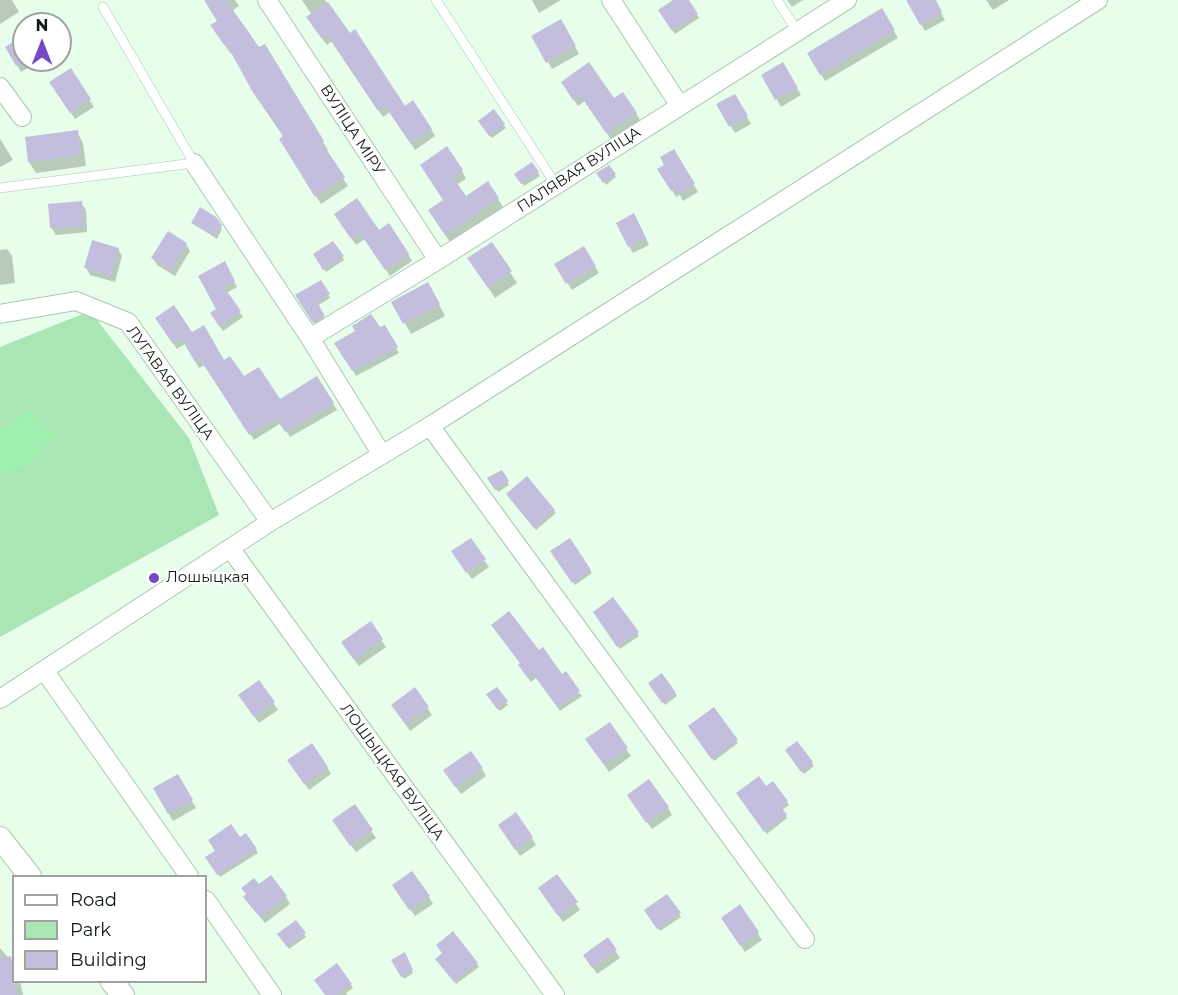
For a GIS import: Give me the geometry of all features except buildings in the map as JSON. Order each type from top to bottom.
[{"type":"street","name":"ВУЛІЦА МІРУ","points":[[267,0],[438,260]]},
{"type":"street","points":[[611,0],[680,106]]},
{"type":"street","name":"ПАЛЯВАЯ ВУЛІЦА","points":[[310,338],[438,260],[846,0]]},
{"type":"street","points":[[0,699],[270,522],[430,426],[1086,3]]},
{"type":"street","points":[[0,87],[22,117]]},
{"type":"street","points":[[194,163],[310,338],[382,455]]},
{"type":"street","name":"ЛУГАВАЯ ВУЛІЦА","points":[[0,314],[76,300],[128,322],[270,522]]},
{"type":"street","points":[[430,426],[806,939]]},
{"type":"street","name":"ЛОШЫЦКАЯ ВУЛІЦА","points":[[230,548],[555,995]]},
{"type":"street","points":[[44,670],[188,875]]},
{"type":"street","points":[[0,838],[29,875]]},
{"type":"street","points":[[207,901],[273,995]]},
{"type":"street","points":[[114,983],[123,995]]},
{"type":"lane","points":[[436,0],[556,185]]},
{"type":"lane","points":[[777,0],[797,31]]},
{"type":"lane","points":[[0,188],[194,163],[103,7]]},
{"type":"green space","points":[[90,311],[189,438],[219,515],[0,637],[0,347]]},
{"type":"shaded area","points":[[28,411],[56,435],[27,466],[0,475],[0,431]]},
{"type":"place","name":"Лошыцкая","points":[[154,578]]}]
